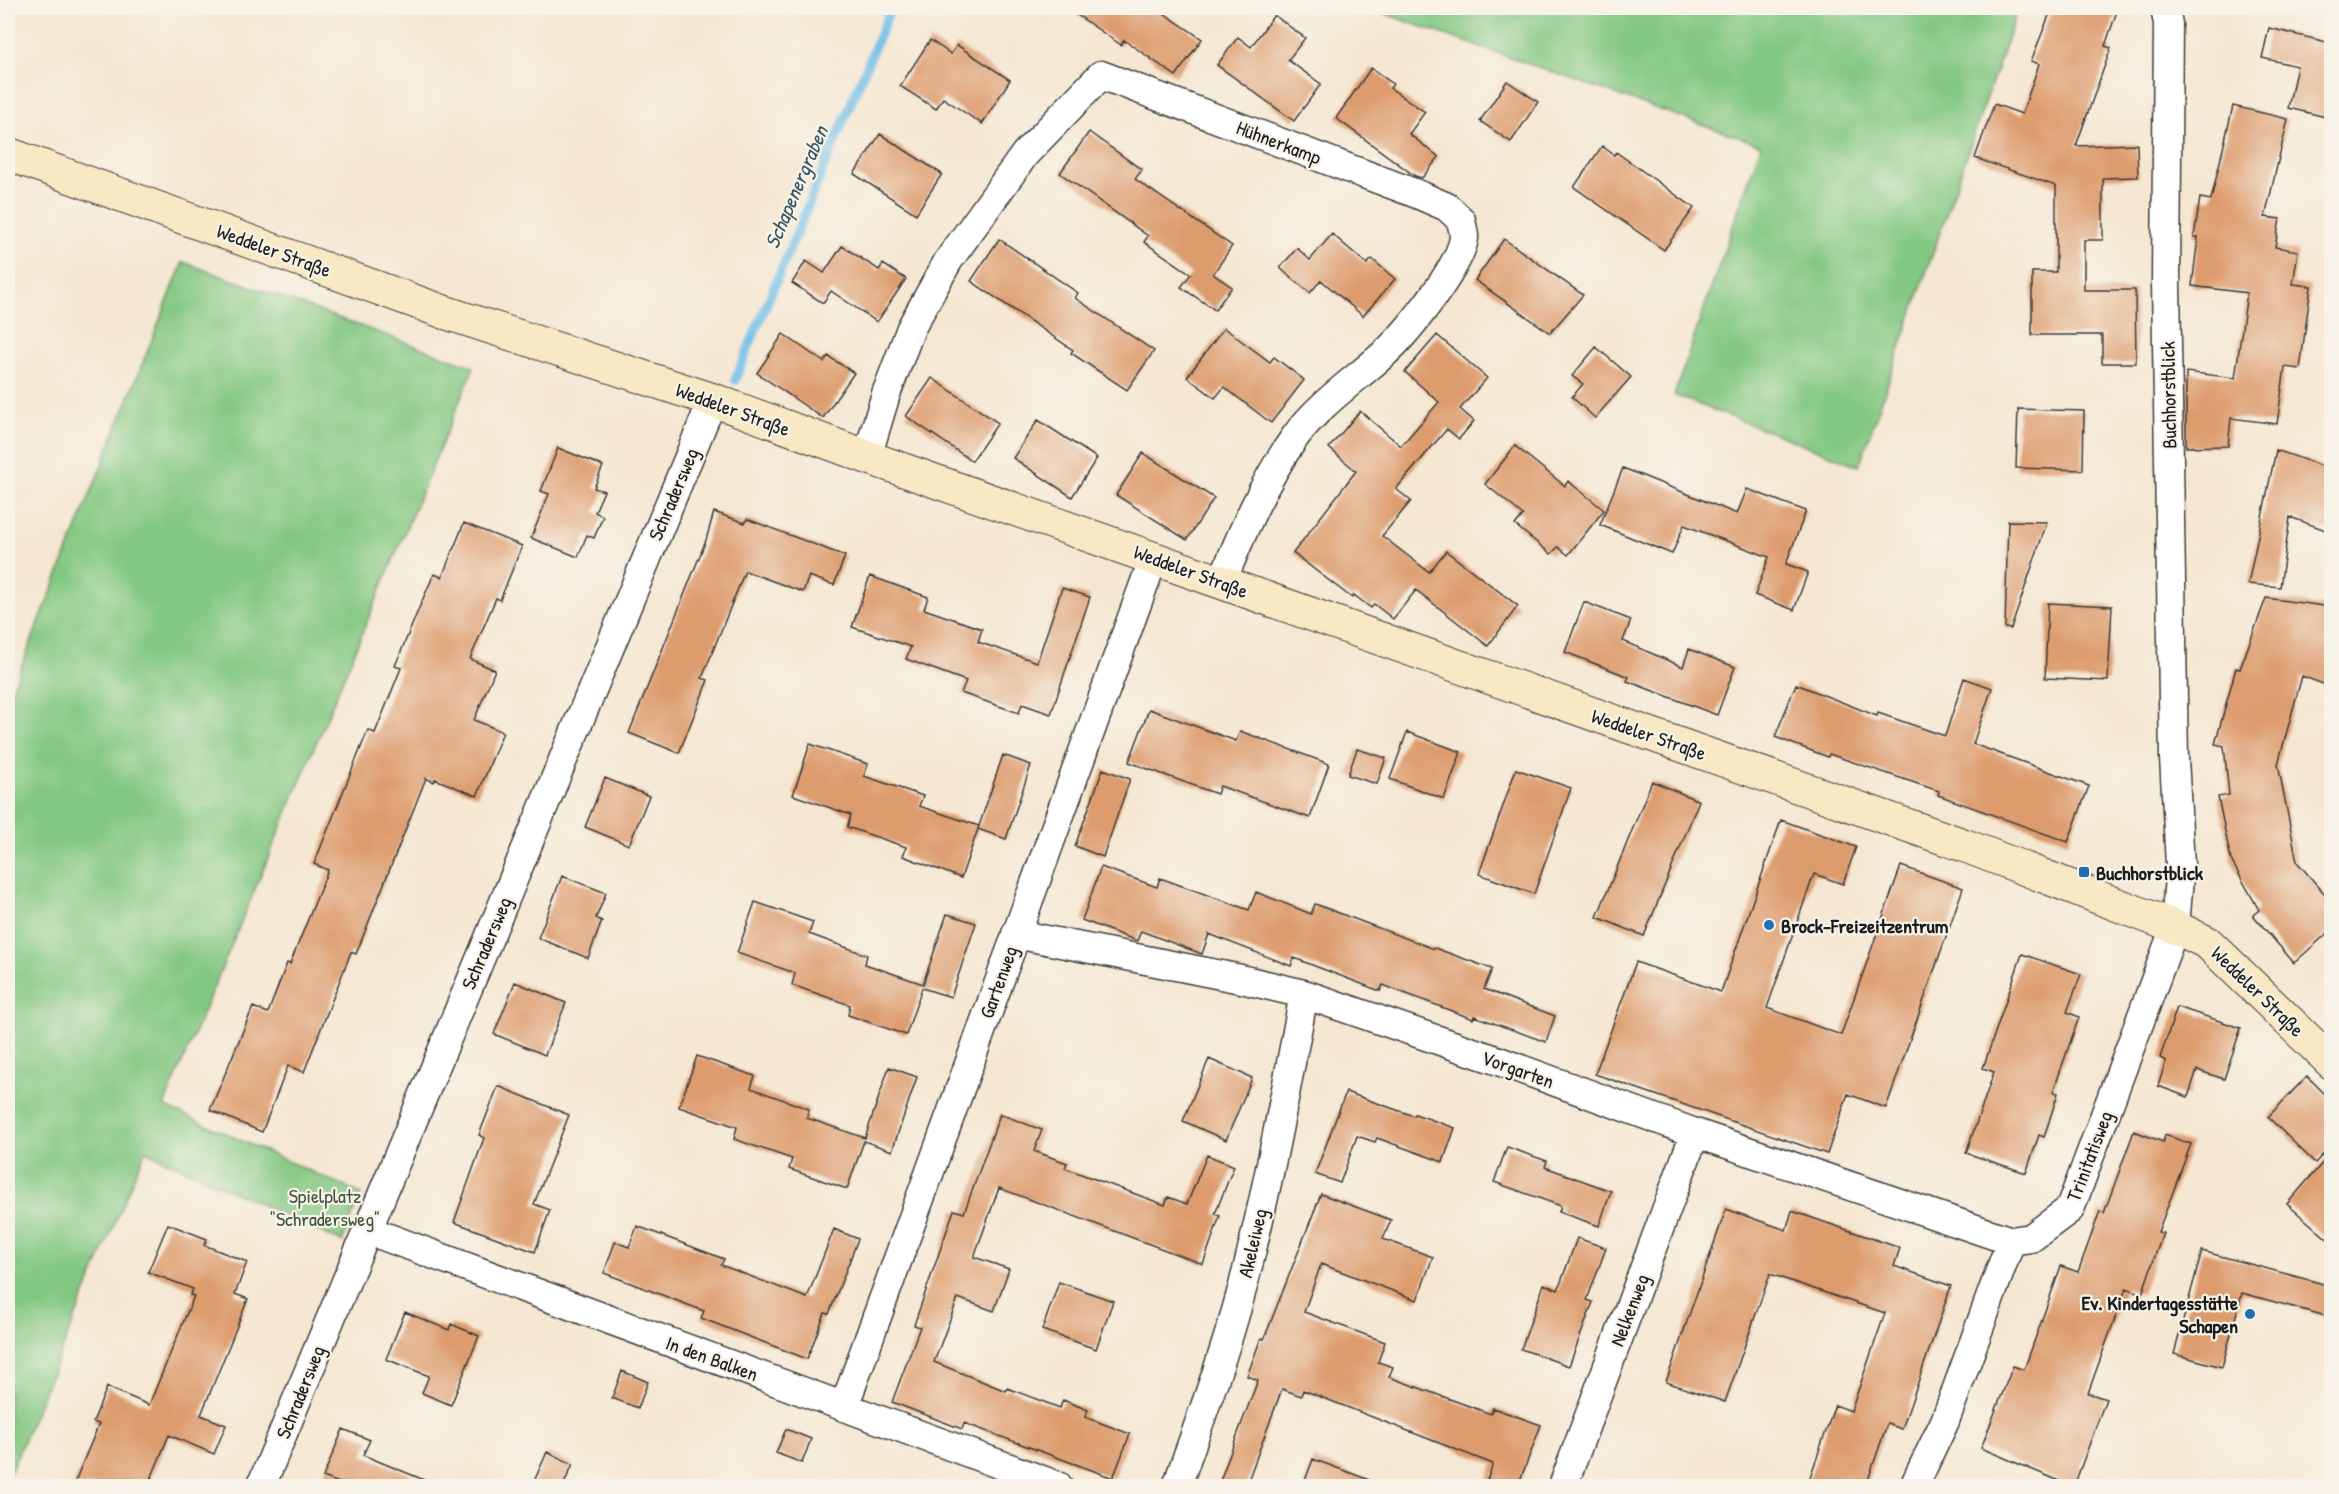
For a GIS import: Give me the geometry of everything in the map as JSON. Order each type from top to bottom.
[{"type":"street","name":"Buchhorstblick","points":[[2165,8],[2168,24],[2166,283],[2174,758],[2180,865],[2175,927]]},
{"type":"street","name":"Hühnerkamp","points":[[867,457],[886,394],[911,327],[939,276],[996,192],[1025,154],[1101,75],[1417,194],[1447,207],[1461,220],[1464,238],[1455,260],[1433,296],[1386,352],[1326,401],[1296,436],[1259,498],[1221,582]]},
{"type":"street","name":"Weddeler Straße","points":[[8,154],[444,312],[716,401],[867,457],[1966,846],[2175,927],[2208,943],[2331,1063]]},
{"type":"street","name":"Schradersweg","points":[[261,1486],[702,427],[716,401]]},
{"type":"street","name":"Gartenweg","points":[[844,1407],[1154,557]]},
{"type":"street","name":"Trinitatisweg","points":[[2011,1241],[2031,1238],[2070,1209],[2175,927]]},
{"type":"street","name":"Vorgarten","points":[[1016,934],[1241,979],[1304,994],[1496,1060],[1695,1133],[2011,1241]]},
{"type":"street","name":"Akeleiweg","points":[[1177,1486],[1224,1350],[1248,1267],[1304,994]]},
{"type":"street","name":"Nelkenweg","points":[[1563,1486],[1695,1133]]},
{"type":"street","name":"In den Balken","points":[[367,1230],[1058,1486]]},
{"type":"street","points":[[1914,1486],[1945,1421],[2011,1241]]},
{"type":"green space","points":[[1368,8],[2018,8],[1859,466],[1674,395],[1761,145]]},
{"type":"green space","name":"Spielplatz \"Schradersweg\"","points":[[183,262],[474,367],[164,1106],[361,1194],[342,1242],[145,1151],[8,1478],[8,700]]},
{"type":"building","points":[[1067,8],[1156,8],[1202,39],[1176,76],[1124,40],[1121,45]]},
{"type":"building","points":[[2052,8],[2118,8],[2105,46],[2111,48],[2076,146],[2137,144],[2138,177],[2103,178],[2103,240],[2084,240],[2084,290],[2135,290],[2136,363],[2102,363],[2102,335],[2032,335],[2032,272],[2056,272],[2056,186],[1975,158],[1994,104],[2022,114],[2039,64],[2031,61]]},
{"type":"building","points":[[1274,15],[1305,38],[1288,60],[1321,84],[1294,121],[1217,65],[1238,37],[1251,47]]},
{"type":"building","points":[[2269,28],[2331,43],[2331,91],[2326,117],[2288,108],[2297,66],[2262,58]]},
{"type":"building","points":[[930,40],[951,54],[957,45],[1010,80],[982,124],[943,98],[936,109],[900,86]]},
{"type":"building","points":[[1371,68],[1393,84],[1390,88],[1425,112],[1409,134],[1439,157],[1422,178],[1415,176],[1336,118]]},
{"type":"building","points":[[1507,81],[1538,102],[1511,142],[1480,121]]},
{"type":"building","points":[[2233,106],[2288,119],[2265,217],[2280,219],[2275,247],[2298,251],[2293,284],[2311,286],[2300,369],[2285,367],[2277,424],[2231,418],[2228,446],[2186,447],[2186,372],[2235,378],[2247,293],[2192,286],[2198,237],[2194,237],[2200,198],[2211,200]]},
{"type":"building","points":[[1089,132],[1142,170],[1135,179],[1232,246],[1213,274],[1232,287],[1215,310],[1181,287],[1191,274],[1144,242],[1148,236],[1060,173]]},
{"type":"building","points":[[880,134],[942,174],[916,214],[854,174]]},
{"type":"building","points":[[1602,146],[1614,155],[1616,152],[1694,208],[1664,250],[1574,187]]},
{"type":"building","points":[[1332,234],[1367,264],[1372,259],[1395,279],[1363,316],[1321,280],[1310,293],[1280,268],[1297,248],[1310,260]]},
{"type":"building","points":[[999,239],[1078,293],[1075,298],[1154,351],[1127,390],[1071,353],[1073,350],[971,281]]},
{"type":"building","points":[[1504,239],[1583,295],[1550,333],[1475,280]]},
{"type":"building","points":[[842,246],[879,270],[883,264],[906,279],[877,322],[831,291],[823,303],[792,283],[806,261],[824,273]]},
{"type":"building","points":[[1224,328],[1270,362],[1274,357],[1304,380],[1271,423],[1224,387],[1215,398],[1187,377]]},
{"type":"building","points":[[783,334],[824,362],[828,356],[854,373],[823,418],[757,373]]},
{"type":"building","points":[[1437,335],[1487,378],[1460,409],[1474,421],[1459,439],[1447,429],[1396,489],[1411,501],[1382,536],[1429,572],[1446,551],[1518,606],[1488,646],[1416,590],[1393,619],[1374,604],[1371,608],[1354,595],[1352,598],[1293,553],[1356,471],[1329,448],[1360,411],[1401,446],[1439,402],[1405,372]]},
{"type":"building","points":[[1596,347],[1631,377],[1595,418],[1572,397],[1583,384],[1572,376]]},
{"type":"building","points":[[932,378],[998,423],[972,461],[906,416]]},
{"type":"building","points":[[2018,409],[2084,411],[2083,470],[2016,468]]},
{"type":"building","points":[[1038,420],[1097,458],[1072,497],[1013,458]]},
{"type":"building","points":[[1515,446],[1565,486],[1568,481],[1604,510],[1568,555],[1558,547],[1551,554],[1515,525],[1523,515],[1485,484]]},
{"type":"building","points":[[558,448],[603,466],[594,488],[604,491],[595,512],[603,516],[594,538],[587,535],[578,557],[531,538],[549,494],[541,491]]},
{"type":"building","points":[[2276,450],[2331,469],[2331,532],[2290,517],[2280,587],[2248,584]]},
{"type":"building","points":[[1143,453],[1214,498],[1187,540],[1116,495]]},
{"type":"building","points":[[1623,468],[1737,514],[1747,489],[1806,511],[1786,564],[1808,572],[1794,610],[1755,595],[1769,557],[1684,525],[1672,554],[1600,525]]},
{"type":"building","points":[[714,512],[745,523],[747,519],[845,556],[834,585],[809,576],[803,592],[745,571],[702,678],[708,680],[679,753],[629,733],[706,540]]},
{"type":"building","points":[[2008,521],[2047,522],[2011,629],[2005,628]]},
{"type":"building","points":[[464,523],[522,546],[500,600],[496,598],[470,659],[495,670],[474,720],[503,732],[477,796],[435,779],[434,782],[426,778],[356,954],[351,952],[304,1072],[288,1066],[262,1132],[210,1110],[253,1007],[268,1013],[287,963],[290,964],[328,870],[314,864],[368,730],[375,733],[401,668],[395,666],[422,601],[434,574],[442,577]]},
{"type":"building","points":[[870,576],[928,597],[924,609],[982,629],[978,642],[1037,662],[1062,588],[1090,597],[1051,714],[1022,704],[1019,713],[961,693],[966,681],[906,659],[911,647],[852,627]]},
{"type":"building","points":[[2266,598],[2331,607],[2331,687],[2302,676],[2278,764],[2297,862],[2331,901],[2331,930],[2294,963],[2253,915],[2259,910],[2231,860],[2218,797],[2229,795],[2224,746],[2215,744],[2236,668],[2240,669]]},
{"type":"building","points":[[1584,602],[1631,620],[1623,641],[1683,667],[1689,649],[1735,667],[1717,715],[1627,681],[1629,677],[1565,652]]},
{"type":"building","points":[[2048,603],[2112,606],[2108,681],[2045,678]]},
{"type":"building","points":[[1964,678],[1992,688],[1973,744],[2089,786],[2068,842],[1938,795],[1939,791],[1829,754],[1828,757],[1775,737],[1796,684],[1877,716],[1878,713],[1945,736]]},
{"type":"building","points":[[1149,709],[1236,741],[1240,731],[1329,764],[1310,818],[1220,786],[1217,794],[1129,762]]},
{"type":"building","points":[[1407,732],[1461,752],[1444,799],[1390,779]]},
{"type":"building","points":[[810,744],[868,764],[864,776],[923,796],[919,806],[979,826],[961,878],[903,856],[906,847],[847,827],[851,815],[793,795]]},
{"type":"building","points":[[1357,749],[1386,758],[1377,784],[1348,775]]},
{"type":"building","points":[[1003,755],[1031,765],[1006,839],[978,829]]},
{"type":"building","points":[[1103,769],[1130,779],[1103,857],[1075,846]]},
{"type":"building","points":[[1516,769],[1571,788],[1534,894],[1479,874]]},
{"type":"building","points":[[605,778],[649,796],[629,845],[585,827]]},
{"type":"building","points":[[1652,781],[1699,801],[1644,936],[1597,917]]},
{"type":"building","points":[[1781,820],[1856,847],[1843,884],[1814,874],[1767,1008],[1841,1035],[1901,866],[1963,888],[1886,1108],[1848,1094],[1827,1154],[1595,1074],[1636,962],[1721,992]]},
{"type":"building","points":[[1101,867],[1157,887],[1160,878],[1249,910],[1256,892],[1311,914],[1315,904],[1492,969],[1484,989],[1555,1016],[1546,1042],[1474,1016],[1473,1019],[1383,985],[1380,991],[1294,958],[1291,966],[1209,934],[1202,954],[1141,931],[1137,941],[1082,920]]},
{"type":"building","points":[[562,876],[606,893],[596,918],[602,921],[588,958],[538,938]]},
{"type":"building","points":[[755,902],[813,922],[809,934],[867,955],[865,964],[923,984],[947,914],[976,923],[951,997],[922,988],[906,1035],[848,1015],[850,1005],[792,985],[795,973],[737,953]]},
{"type":"building","points":[[2022,954],[2081,974],[2067,1012],[2079,1017],[2053,1092],[2058,1093],[2044,1137],[2039,1135],[2026,1173],[1966,1153],[1994,1072],[1983,1068]]},
{"type":"building","points":[[515,982],[566,1003],[545,1055],[494,1034]]},
{"type":"building","points":[[2177,1007],[2241,1028],[2224,1079],[2197,1070],[2188,1097],[2158,1086],[2166,1061],[2160,1058]]},
{"type":"building","points":[[697,1056],[755,1076],[751,1088],[809,1109],[807,1118],[865,1138],[889,1067],[917,1077],[892,1151],[864,1141],[847,1189],[789,1169],[792,1159],[734,1139],[737,1127],[679,1107]]},
{"type":"building","points":[[1209,1059],[1252,1078],[1226,1140],[1183,1121]]},
{"type":"building","points":[[2307,1076],[2331,1100],[2331,1146],[2315,1163],[2268,1117]]},
{"type":"building","points":[[498,1086],[569,1115],[534,1204],[550,1210],[535,1252],[454,1222],[484,1138],[479,1135]]},
{"type":"building","points":[[1346,1092],[1455,1128],[1443,1162],[1377,1138],[1375,1142],[1357,1136],[1340,1183],[1315,1174]]},
{"type":"building","points":[[1000,1114],[1042,1130],[1034,1151],[1067,1163],[1065,1168],[1165,1205],[1168,1197],[1187,1204],[1207,1155],[1234,1166],[1215,1214],[1220,1216],[1203,1264],[999,1188],[974,1257],[1009,1269],[994,1311],[958,1298],[934,1362],[1006,1391],[1007,1388],[1060,1408],[1063,1400],[1088,1410],[1085,1417],[1130,1434],[1113,1478],[964,1423],[962,1429],[892,1402],[920,1327],[914,1325],[954,1210],[964,1213]]},
{"type":"building","points":[[2134,1131],[2163,1142],[2165,1135],[2191,1144],[2158,1232],[2163,1233],[2142,1294],[2126,1288],[2088,1393],[2106,1399],[2074,1486],[2071,1486],[1981,1448],[2013,1366],[2024,1370],[2061,1266],[2078,1272],[2100,1211],[2104,1213]]},
{"type":"building","points":[[1507,1147],[1547,1161],[1545,1167],[1611,1191],[1599,1226],[1559,1212],[1561,1206],[1494,1182]]},
{"type":"building","points":[[2331,1153],[2331,1242],[2287,1204]]},
{"type":"building","points":[[1321,1194],[1391,1220],[1383,1239],[1433,1257],[1417,1300],[1321,1264],[1304,1312],[1385,1342],[1378,1362],[1393,1367],[1389,1377],[1491,1414],[1493,1408],[1541,1425],[1518,1486],[1485,1486],[1493,1464],[1303,1390],[1301,1396],[1282,1389],[1246,1486],[1218,1486],[1258,1380],[1247,1376],[1261,1338],[1264,1339]]},
{"type":"building","points":[[1726,1209],[1786,1230],[1792,1211],[1900,1248],[1894,1266],[1951,1286],[1902,1429],[1887,1424],[1866,1486],[1807,1486],[1835,1405],[1851,1411],[1885,1313],[1770,1274],[1725,1402],[1666,1382]]},
{"type":"building","points":[[168,1224],[207,1239],[204,1245],[247,1262],[235,1294],[248,1299],[201,1415],[226,1425],[214,1454],[169,1435],[148,1486],[73,1486],[99,1424],[93,1422],[107,1387],[149,1405],[194,1296],[190,1295],[193,1289],[148,1272]]},
{"type":"building","points":[[637,1226],[724,1259],[721,1265],[807,1298],[834,1229],[858,1239],[829,1314],[825,1313],[807,1359],[701,1318],[704,1311],[604,1273],[615,1242],[629,1247]]},
{"type":"building","points":[[1577,1238],[1606,1248],[1587,1300],[1593,1302],[1569,1366],[1521,1349],[1544,1284],[1558,1290]]},
{"type":"building","points":[[2202,1251],[2331,1286],[2326,1316],[2242,1293],[2222,1367],[2174,1354]]},
{"type":"building","points":[[1059,1282],[1113,1301],[1096,1349],[1042,1330]]},
{"type":"building","points":[[405,1312],[449,1330],[451,1324],[479,1336],[451,1405],[422,1393],[429,1376],[386,1359]]},
{"type":"building","points":[[622,1371],[648,1382],[638,1408],[612,1398]]},
{"type":"building","points":[[343,1429],[370,1440],[363,1455],[439,1486],[347,1486],[323,1477]]},
{"type":"building","points":[[786,1429],[811,1439],[802,1463],[776,1453]]},
{"type":"building","points":[[547,1452],[573,1464],[563,1486],[532,1486]]},
{"type":"building","points":[[1313,1459],[1380,1484],[1379,1486],[1303,1486]]},
{"type":"waterway","name":"Schapenergraben","points":[[735,380],[891,8]]},
{"type":"place","name":"Buchhorstblick","points":[[2084,872]]},
{"type":"place","name":"Brock-Freizeitzentrum","points":[[1769,925]]},
{"type":"place","name":"Ev. Kindertagesstätte Schapen","points":[[2250,1314]]}]
